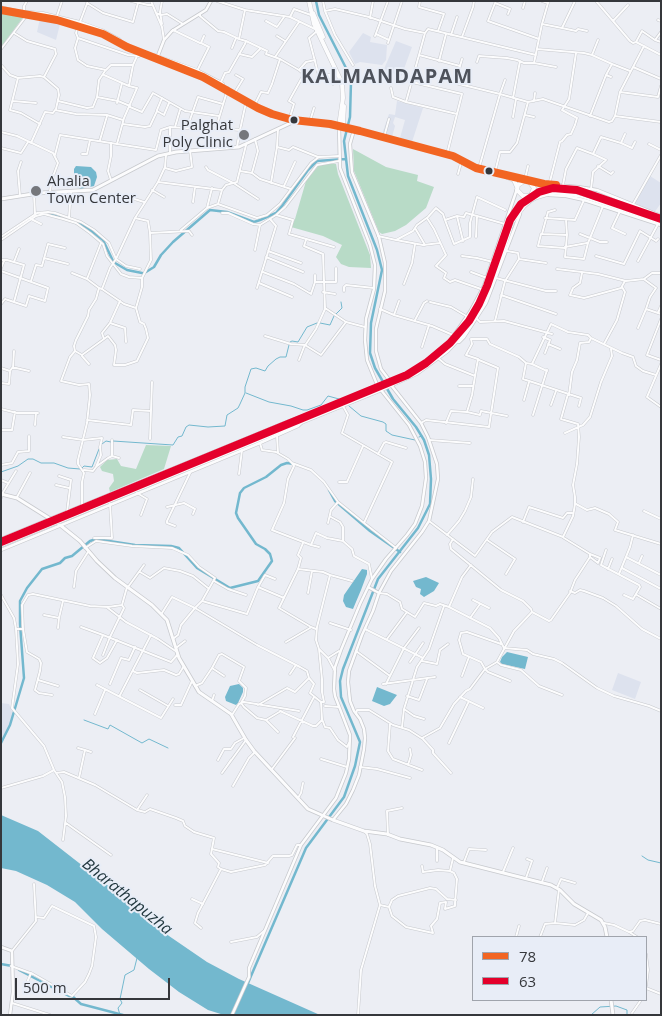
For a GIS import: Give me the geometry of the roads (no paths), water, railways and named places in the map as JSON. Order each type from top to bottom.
[{"type":"main road","points":[[310,1],[311,15],[339,74],[344,92]]},
{"type":"main road","points":[[310,1],[314,16],[341,74],[344,92],[342,125]]},
{"type":"main road","points":[[1,9],[56,18],[103,34],[144,53],[220,83],[248,102],[272,114],[293,120],[342,125],[447,154],[514,180],[520,195],[525,197],[537,197],[554,192],[574,194],[660,221]]},
{"type":"main road","points":[[157,58],[197,72],[254,104],[298,120]]},
{"type":"main road","points":[[1,199],[50,192],[93,190],[158,156],[190,150],[237,148],[298,120]]},
{"type":"main road","points":[[60,522],[108,497],[418,373],[456,341],[476,316],[484,300],[511,224],[530,198],[534,188],[526,179],[476,169],[461,163],[447,154]]},
{"type":"main road","points":[[517,187],[521,181],[526,179]]},
{"type":"main road","points":[[436,358],[467,323],[479,304],[510,220],[521,204],[530,197],[546,190],[568,189],[630,206],[660,221]]},
{"type":"main road","points":[[1,542],[52,522],[60,522],[302,422],[379,388]]},
{"type":"main road","points":[[2,496],[17,498],[52,522]]},
{"type":"main road","points":[[60,522],[114,578],[169,622],[177,652],[199,692],[232,715],[245,739],[255,752],[308,809],[364,831],[388,835],[437,848],[453,858],[464,862],[542,882],[558,889],[574,904],[604,923],[607,936]]},
{"type":"main road","points":[[611,1001],[612,1013]]},
{"type":"street","points":[[1,49],[14,33],[26,13],[24,6],[27,1]]},
{"type":"street","points":[[56,18],[62,1]]},
{"type":"street","points":[[131,1],[138,4],[152,5]]},
{"type":"street","points":[[151,1],[162,27]]},
{"type":"street","points":[[162,1],[161,15],[164,40]]},
{"type":"street","points":[[157,58],[164,40],[173,30],[206,10],[211,1]]},
{"type":"street","points":[[217,1],[245,10],[290,17],[317,30],[309,38],[318,73],[339,74]]},
{"type":"street","points":[[323,1],[325,12],[335,35],[353,66]]},
{"type":"street","points":[[370,18],[373,1]]},
{"type":"street","points":[[388,1],[375,35],[388,41],[402,1]]},
{"type":"street","points":[[420,1],[419,7],[444,14],[438,31]]},
{"type":"street","points":[[462,37],[474,1]]},
{"type":"street","points":[[523,8],[525,1]]},
{"type":"street","points":[[534,64],[542,24],[549,2],[542,1]]},
{"type":"street","points":[[562,28],[575,1]]},
{"type":"street","points":[[596,1],[630,41],[636,42],[661,55]]},
{"type":"street","points":[[106,70],[87,66],[78,60],[75,48],[78,38],[76,33],[88,2],[103,13],[134,22],[138,4]]},
{"type":"street","points":[[508,14],[510,9],[495,3],[488,21],[539,39]]},
{"type":"street","points":[[613,21],[628,5]]},
{"type":"street","points":[[290,17],[294,9],[311,15]]},
{"type":"street","points":[[325,12],[335,9],[425,33]]},
{"type":"street","points":[[239,38],[245,10]]},
{"type":"street","points":[[156,13],[161,15],[167,14],[183,24]]},
{"type":"street","points":[[200,14],[218,31],[261,48],[267,51],[266,54],[280,59],[304,74],[289,101],[294,104],[290,117]]},
{"type":"street","points":[[266,21],[277,27],[284,16]]},
{"type":"street","points":[[452,35],[457,17]]},
{"type":"street","points":[[275,57],[299,22]]},
{"type":"street","points":[[542,24],[576,31],[578,29],[587,31]]},
{"type":"street","points":[[406,102],[428,28],[536,56]]},
{"type":"street","points":[[173,30],[209,47],[197,72]]},
{"type":"street","points":[[636,42],[642,31],[661,42]]},
{"type":"street","points":[[655,40],[661,32]]},
{"type":"street","points":[[14,33],[27,41],[55,49],[56,54],[44,77]]},
{"type":"street","points":[[439,60],[446,33]]},
{"type":"street","points":[[201,43],[204,36]]},
{"type":"street","points":[[277,36],[285,41]]},
{"type":"street","points":[[78,38],[128,55],[137,56],[144,53]]},
{"type":"street","points":[[232,48],[236,38]]},
{"type":"street","points":[[592,55],[598,40]]},
{"type":"street","points":[[220,83],[225,73],[229,72],[246,41]]},
{"type":"street","points":[[462,59],[456,83],[528,102],[543,100],[609,122],[615,116],[620,92],[644,46]]},
{"type":"street","points":[[239,54],[252,57],[261,48]]},
{"type":"street","points":[[537,49],[592,55],[630,71]]},
{"type":"street","points":[[548,185],[560,142],[567,135],[571,134],[577,118],[562,110],[570,98],[576,53]]},
{"type":"street","points":[[419,55],[460,66]]},
{"type":"street","points":[[129,86],[133,65],[137,56]]},
{"type":"street","points":[[477,62],[479,56],[556,67]]},
{"type":"street","points":[[254,104],[261,92],[268,93],[280,59]]},
{"type":"street","points":[[299,70],[306,62],[315,60]]},
{"type":"street","points":[[513,98],[520,61]]},
{"type":"street","points":[[590,116],[606,74],[612,64]]},
{"type":"street","points":[[1,65],[10,75],[18,78],[44,77],[58,89],[59,95],[55,110],[53,113],[45,112],[30,142],[21,153],[1,148]]},
{"type":"street","points":[[58,101],[87,108],[93,107],[97,97],[99,80],[106,70],[111,65],[133,65]]},
{"type":"street","points":[[633,66],[661,79]]},
{"type":"street","points":[[606,74],[611,77]]},
{"type":"street","points":[[104,75],[138,88],[123,120],[117,144]]},
{"type":"street","points":[[235,92],[243,79],[236,75]]},
{"type":"street","points":[[329,75],[333,84]]},
{"type":"street","points":[[18,78],[10,110],[40,124]]},
{"type":"street","points":[[479,168],[505,80]]},
{"type":"street","points":[[412,82],[462,94],[447,154]]},
{"type":"street","points":[[118,102],[122,83]]},
{"type":"street","points":[[658,97],[661,86]]},
{"type":"street","points":[[390,88],[393,97],[457,114]]},
{"type":"street","points":[[216,128],[228,89]]},
{"type":"street","points":[[97,97],[118,102],[142,112],[153,92],[169,103],[192,113],[220,116]]},
{"type":"street","points":[[620,92],[658,97],[661,100]]},
{"type":"street","points":[[534,101],[535,93]]},
{"type":"street","points":[[188,128],[198,97],[223,104]]},
{"type":"street","points":[[122,124],[150,126],[162,98]]},
{"type":"street","points":[[513,117],[516,99]]},
{"type":"street","points":[[13,101],[36,103]]},
{"type":"street","points":[[237,148],[245,107],[248,102]]},
{"type":"street","points":[[495,173],[500,152],[510,152],[517,143],[528,102]]},
{"type":"street","points":[[157,111],[164,115],[169,103]]},
{"type":"street","points":[[310,121],[314,108]]},
{"type":"street","points":[[175,127],[181,109]]},
{"type":"street","points":[[55,110],[76,114],[107,115],[123,120]]},
{"type":"street","points":[[100,140],[107,115]]},
{"type":"street","points":[[525,115],[534,117]]},
{"type":"street","points":[[615,116],[661,122]]},
{"type":"street","points":[[384,137],[389,119]]},
{"type":"street","points":[[232,1015],[301,846],[341,788],[347,766],[350,735],[334,689],[335,671],[341,650],[372,579],[407,535],[420,515],[425,490],[425,462],[415,434],[379,388],[367,360],[365,327],[374,288],[375,265],[373,254],[342,176],[339,161],[339,131],[342,125]]},
{"type":"street","points":[[158,156],[156,150],[161,130],[170,127],[240,130]]},
{"type":"street","points":[[170,127],[170,153]]},
{"type":"street","points":[[270,183],[277,147],[278,129]]},
{"type":"street","points":[[333,820],[346,804],[353,790],[360,767],[365,738],[364,729],[350,701],[349,671],[378,592],[391,571],[429,521],[438,479],[437,464],[421,423],[381,369],[376,351],[376,329],[385,291],[384,251],[352,172],[350,144],[354,129]]},
{"type":"street","points":[[1,132],[17,136],[55,155]]},
{"type":"street","points":[[621,143],[625,134]]},
{"type":"street","points":[[50,192],[52,178],[58,163],[55,155],[60,135],[156,150]]},
{"type":"street","points":[[593,154],[601,137],[632,148],[635,142]]},
{"type":"street","points":[[82,154],[87,154],[90,139]]},
{"type":"street","points":[[252,174],[258,151],[255,140]]},
{"type":"street","points":[[111,143],[108,171],[111,181]]},
{"type":"street","points":[[649,144],[661,150]]},
{"type":"street","points":[[218,204],[222,190],[226,185],[234,183],[240,171],[246,145]]},
{"type":"street","points":[[277,147],[289,150],[293,147],[319,157],[339,156]]},
{"type":"street","points":[[564,185],[566,169],[577,148],[606,160],[593,172],[591,189]]},
{"type":"street","points":[[165,168],[176,171],[192,167],[190,150]]},
{"type":"street","points":[[82,507],[82,469],[78,460],[87,420],[90,395],[89,384],[79,385],[61,381],[70,357],[75,351],[74,346],[77,336],[144,202],[165,168],[166,154]]},
{"type":"street","points":[[528,166],[526,179],[548,185],[591,189],[607,194],[630,206],[661,154]]},
{"type":"street","points":[[181,230],[207,208],[218,204],[249,216],[262,218],[274,210],[319,157]]},
{"type":"street","points":[[222,213],[228,213],[253,224],[260,225],[285,207],[317,164],[339,161]]},
{"type":"street","points":[[20,196],[18,171],[21,162]]},
{"type":"street","points":[[284,186],[295,162]]},
{"type":"street","points":[[458,174],[461,163]]},
{"type":"street","points":[[598,166],[611,174],[613,172]]},
{"type":"street","points":[[206,167],[208,170],[234,183],[258,199]]},
{"type":"street","points":[[240,171],[252,174],[270,183],[292,189]]},
{"type":"street","points":[[158,182],[222,190]]},
{"type":"street","points":[[193,202],[195,187]]},
{"type":"street","points":[[475,376],[445,364],[436,358],[468,317],[483,290],[517,187]]},
{"type":"street","points":[[207,208],[212,188]]},
{"type":"street","points":[[152,190],[164,197]]},
{"type":"street","points":[[69,218],[71,192]]},
{"type":"street","points":[[34,194],[35,214]]},
{"type":"street","points":[[537,197],[558,195],[584,200],[660,221],[638,261]]},
{"type":"street","points":[[128,197],[144,202]]},
{"type":"street","points":[[396,240],[414,231],[436,208],[443,214],[454,244],[470,237],[470,223],[477,197],[505,210]]},
{"type":"street","points":[[545,218],[575,220],[584,200]]},
{"type":"street","points":[[456,341],[459,342],[464,337],[486,303],[514,226],[524,206]]},
{"type":"street","points":[[566,220],[565,256],[584,259],[588,243],[603,206]]},
{"type":"street","points":[[555,210],[548,212],[545,218],[538,246],[565,248],[588,243]]},
{"type":"street","points":[[620,211],[612,228],[625,234]]},
{"type":"street","points":[[1,238],[35,214],[48,212],[80,222],[102,235],[110,245],[116,260],[126,266],[140,269]]},
{"type":"street","points":[[445,220],[457,216],[464,217],[466,213],[505,224]]},
{"type":"street","points":[[29,219],[44,214],[70,221],[90,233],[101,243],[107,256],[124,276],[142,278]]},
{"type":"street","points":[[276,215],[293,220],[289,234],[334,247]]},
{"type":"street","points":[[457,216],[462,241]]},
{"type":"street","points":[[476,236],[477,216]]},
{"type":"street","points":[[82,355],[108,336],[115,345],[114,365],[128,365],[137,362],[148,334],[144,324],[139,319],[136,308],[142,287],[142,278],[150,260],[150,232],[148,221],[136,218]]},
{"type":"street","points":[[427,218],[446,255],[436,266],[446,273],[444,278],[450,282],[455,280],[483,290]]},
{"type":"street","points":[[29,219],[41,224]]},
{"type":"street","points":[[257,288],[276,226],[270,219]]},
{"type":"street","points":[[255,250],[260,225]]},
{"type":"street","points":[[415,228],[425,245]]},
{"type":"street","points":[[150,232],[189,230],[192,235]]},
{"type":"street","points":[[596,256],[624,264],[640,231],[656,241],[658,239]]},
{"type":"street","points":[[542,234],[567,235]]},
{"type":"street","points":[[580,234],[600,242],[607,242]]},
{"type":"street","points":[[378,236],[415,244],[440,243]]},
{"type":"street","points":[[299,360],[325,308],[323,254],[304,246],[306,240]]},
{"type":"street","points":[[87,279],[101,243]]},
{"type":"street","points":[[30,281],[36,265],[42,266],[48,244],[65,248]]},
{"type":"street","points":[[404,284],[412,263],[415,244]]},
{"type":"street","points":[[14,262],[19,248]]},
{"type":"street","points":[[268,251],[301,262]]},
{"type":"street","points":[[506,251],[518,253],[519,258]]},
{"type":"street","points":[[462,256],[493,262]]},
{"type":"street","points":[[266,257],[303,272]]},
{"type":"street","points":[[44,258],[68,264]]},
{"type":"street","points":[[519,258],[546,263]]},
{"type":"street","points":[[495,321],[504,281],[519,258]]},
{"type":"street","points":[[1,304],[5,299],[14,302],[26,306],[29,296],[45,301],[48,288],[21,278],[1,270],[2,261],[24,265],[21,278],[14,302]]},
{"type":"street","points":[[315,282],[336,282],[336,268]]},
{"type":"street","points":[[557,268],[625,280],[644,279],[652,273],[661,272]]},
{"type":"street","points":[[72,272],[87,279],[120,301],[136,308]]},
{"type":"street","points":[[263,272],[294,284],[311,294],[315,275]]},
{"type":"street","points":[[471,272],[487,278]]},
{"type":"street","points":[[582,273],[580,284],[573,288],[570,295],[584,298],[622,287]]},
{"type":"street","points":[[496,278],[546,291],[556,291]]},
{"type":"street","points":[[638,328],[650,297],[656,288],[644,279]]},
{"type":"street","points":[[622,287],[625,280]]},
{"type":"street","points":[[259,283],[292,297]]},
{"type":"street","points":[[344,291],[346,285],[374,288]]},
{"type":"street","points":[[604,344],[617,320],[625,292],[622,287]]},
{"type":"street","points":[[323,292],[335,294]]},
{"type":"street","points":[[500,295],[556,314]]},
{"type":"street","points":[[104,339],[102,333],[110,323],[120,301]]},
{"type":"street","points":[[394,315],[399,301]]},
{"type":"street","points":[[415,320],[424,303],[428,302],[451,307],[468,317]]},
{"type":"street","points":[[646,309],[659,313],[661,306]]},
{"type":"street","points":[[325,308],[346,322],[365,327]]},
{"type":"street","points":[[380,309],[454,335]]},
{"type":"street","points":[[477,319],[480,322],[504,321],[552,334]]},
{"type":"street","points":[[661,319],[647,355],[661,360]]},
{"type":"street","points":[[265,336],[291,344],[305,345],[321,355],[346,322]]},
{"type":"street","points":[[110,323],[125,328],[126,342]]},
{"type":"street","points":[[532,364],[543,337],[551,324],[568,332],[588,335],[609,347],[633,357],[636,366],[656,375]]},
{"type":"street","points":[[422,347],[429,325]]},
{"type":"street","points":[[464,337],[486,339],[490,344],[519,357],[526,363],[547,370],[533,415]]},
{"type":"street","points":[[543,337],[550,340],[545,353]]},
{"type":"street","points":[[564,537],[573,516],[576,497],[573,485],[579,453],[578,424],[561,418],[580,343],[588,342],[591,338]]},
{"type":"street","points":[[421,423],[426,420],[488,427],[498,368],[466,355],[472,344],[472,339]]},
{"type":"street","points":[[548,344],[560,349]]},
{"type":"street","points":[[565,433],[583,425],[590,417],[601,382],[612,356],[612,350],[609,347]]},
{"type":"street","points":[[1,383],[8,384],[10,371],[13,368],[14,351]]},
{"type":"street","points":[[75,351],[82,355],[89,364]]},
{"type":"street","points":[[467,412],[478,359]]},
{"type":"street","points":[[526,363],[522,378],[529,382],[581,398],[579,406]]},
{"type":"street","points":[[661,364],[647,397],[661,407]]},
{"type":"street","points":[[1,368],[10,371]]},
{"type":"street","points":[[13,368],[29,371]]},
{"type":"street","points":[[150,439],[152,382]]},
{"type":"street","points":[[524,400],[529,382]]},
{"type":"street","points":[[459,386],[473,386]]},
{"type":"street","points":[[551,405],[556,391]]},
{"type":"street","points":[[342,405],[348,415],[342,433],[392,462],[364,523]]},
{"type":"street","points":[[52,522],[67,513],[284,423],[323,407],[333,406]]},
{"type":"street","points":[[1,409],[37,413],[35,425]]},
{"type":"street","points":[[87,420],[131,425],[133,410],[151,411]]},
{"type":"street","points":[[446,423],[451,411],[480,414],[481,411],[506,416]]},
{"type":"street","points":[[2,430],[12,430],[15,412]]},
{"type":"street","points":[[1,550],[60,522],[110,504],[277,436],[298,426],[302,422]]},
{"type":"street","points":[[1,465],[12,463],[18,452],[28,451],[29,436]]},
{"type":"street","points":[[277,436],[278,453]]},
{"type":"street","points":[[63,438],[83,440],[101,438],[103,440],[100,447],[101,455],[96,467]]},
{"type":"street","points":[[112,440],[112,456]]},
{"type":"street","points":[[429,440],[470,442]]},
{"type":"street","points":[[378,454],[386,442],[406,448]]},
{"type":"street","points":[[260,443],[262,450],[278,453],[292,463],[306,466],[330,488],[332,496],[338,502],[395,549]]},
{"type":"street","points":[[340,482],[347,482],[363,446]]},
{"type":"street","points":[[239,474],[242,450]]},
{"type":"street","points":[[82,469],[93,471],[106,458],[112,456],[119,458]]},
{"type":"street","points":[[292,463],[294,466],[288,479],[284,503],[272,530],[319,547]]},
{"type":"street","points":[[2,496],[16,470]]},
{"type":"street","points":[[175,526],[167,521],[190,471]]},
{"type":"street","points":[[17,498],[30,473]]},
{"type":"street","points":[[60,476],[71,480],[67,513]]},
{"type":"street","points":[[1,480],[8,483]]},
{"type":"street","points":[[447,535],[459,521],[467,507],[474,480]]},
{"type":"street","points":[[56,485],[69,488]]},
{"type":"street","points":[[137,493],[147,499],[141,515]]},
{"type":"street","points":[[167,507],[184,502],[196,508],[193,514]]},
{"type":"street","points":[[328,523],[331,517],[331,510],[338,502]]},
{"type":"street","points":[[110,504],[111,543]]},
{"type":"street","points":[[575,504],[587,510],[595,508],[610,514],[618,522],[615,530],[659,543],[661,538]]},
{"type":"street","points":[[523,522],[529,507],[564,518],[567,513],[572,513]]},
{"type":"street","points":[[644,511],[661,520]]},
{"type":"street","points":[[331,517],[340,522],[343,541]]},
{"type":"street","points":[[429,521],[475,556],[492,532],[512,517],[564,537],[601,565],[639,585],[640,587],[633,599],[624,595]]},
{"type":"street","points":[[311,545],[316,532],[327,538],[343,541],[352,549],[354,556],[369,564],[372,579]]},
{"type":"street","points":[[619,574],[634,535]]},
{"type":"street","points":[[94,538],[112,538]]},
{"type":"street","points":[[453,539],[449,547],[501,590],[528,605],[532,612],[548,621],[570,593],[575,580],[590,556]]},
{"type":"street","points":[[487,540],[515,559],[506,574]]},
{"type":"street","points":[[84,547],[94,541],[172,548],[188,556],[228,589],[246,595]]},
{"type":"street","points":[[303,542],[298,555],[301,558],[298,570],[279,608],[310,628],[316,629]]},
{"type":"street","points":[[601,565],[606,550]]},
{"type":"street","points":[[74,587],[76,571],[88,552]]},
{"type":"street","points":[[590,556],[600,558],[598,563]]},
{"type":"street","points":[[639,563],[642,556]]},
{"type":"street","points":[[626,557],[661,575]]},
{"type":"street","points":[[608,569],[612,559]]},
{"type":"street","points":[[103,655],[124,608],[122,605],[127,587],[144,565]]},
{"type":"street","points":[[449,607],[462,577],[471,565]]},
{"type":"street","points":[[140,572],[150,578],[164,568],[180,571],[193,576],[208,588]]},
{"type":"street","points":[[622,568],[661,589]]},
{"type":"street","points":[[298,570],[312,571],[352,581]]},
{"type":"street","points":[[308,593],[312,571]]},
{"type":"street","points":[[202,601],[247,614],[258,587],[266,575],[275,579]]},
{"type":"street","points":[[330,575],[316,629],[324,702],[321,702],[322,719],[325,727],[330,728],[338,740],[347,747],[350,741]]},
{"type":"street","points":[[174,639],[178,635],[181,625],[202,601],[215,579]]},
{"type":"street","points":[[258,587],[284,598]]},
{"type":"street","points":[[369,587],[387,594],[400,602],[402,609],[416,617],[424,603],[436,606],[440,604],[449,607],[490,628],[499,638],[504,648],[527,650],[533,654],[554,659],[597,688],[614,696],[661,711]]},
{"type":"street","points":[[570,593],[571,591],[575,593],[580,590],[603,598],[616,606],[642,629],[660,638]]},
{"type":"street","points":[[636,594],[661,609]]},
{"type":"street","points":[[1,595],[14,618],[16,629],[18,664],[12,703],[14,712],[44,746],[54,770],[62,782],[66,822],[63,840]]},
{"type":"street","points":[[52,695],[36,692],[35,687],[41,663],[39,659],[27,652],[21,613],[24,601],[28,595],[108,607],[122,605]]},
{"type":"street","points":[[161,614],[171,597],[194,608],[257,645],[307,671],[309,678],[314,684],[310,693],[321,702]]},
{"type":"street","points":[[474,600],[489,608]]},
{"type":"street","points":[[58,628],[63,601]]},
{"type":"street","points":[[470,618],[480,604]]},
{"type":"street","points":[[402,727],[407,696],[417,667],[429,649],[444,605]]},
{"type":"street","points":[[108,607],[119,617],[177,652]]},
{"type":"street","points":[[387,639],[407,612]]},
{"type":"street","points":[[422,738],[440,728],[460,697],[470,690],[485,669],[497,662],[514,631],[532,612]]},
{"type":"street","points":[[44,615],[59,618]]},
{"type":"street","points":[[330,623],[350,630]]},
{"type":"street","points":[[81,627],[172,662],[185,641]]},
{"type":"street","points":[[286,642],[310,628]]},
{"type":"street","points":[[419,628],[404,648],[385,684],[435,677]]},
{"type":"street","points":[[16,629],[23,629]]},
{"type":"street","points":[[365,629],[404,648],[422,660],[437,664],[440,650],[448,644]]},
{"type":"street","points":[[501,644],[461,632],[460,644],[464,654],[481,662],[488,672],[510,681]]},
{"type":"street","points":[[103,635],[93,658],[100,663],[107,658],[117,640]]},
{"type":"street","points":[[120,696],[151,635]]},
{"type":"street","points":[[410,662],[423,642]]},
{"type":"street","points":[[110,684],[120,658],[129,660],[135,648]]},
{"type":"street","points":[[319,649],[328,658],[335,671]]},
{"type":"street","points":[[328,658],[341,650]]},
{"type":"street","points":[[356,651],[390,676]]},
{"type":"street","points":[[195,686],[202,683],[218,656],[222,654],[244,667],[239,681],[246,688],[246,692],[232,715]]},
{"type":"street","points":[[462,676],[469,657]]},
{"type":"street","points":[[497,662],[501,665],[521,670],[539,686],[562,695]]},
{"type":"street","points":[[290,674],[296,665]]},
{"type":"street","points":[[133,671],[164,670],[176,675],[179,674],[184,666]]},
{"type":"street","points":[[212,668],[224,676]]},
{"type":"street","points":[[258,706],[286,688],[294,692],[309,678]]},
{"type":"street","points":[[407,696],[420,699],[427,678]]},
{"type":"street","points":[[38,680],[58,686]]},
{"type":"street","points":[[175,705],[180,706],[192,681]]},
{"type":"street","points":[[97,685],[161,718],[173,699]]},
{"type":"street","points":[[95,714],[105,690]]},
{"type":"street","points":[[140,690],[168,706]]},
{"type":"street","points":[[212,701],[214,695]]},
{"type":"street","points":[[272,769],[294,737],[314,697]]},
{"type":"street","points":[[460,697],[468,703],[482,708]]},
{"type":"street","points":[[241,703],[299,711]]},
{"type":"street","points":[[241,703],[249,712],[257,718],[266,720],[278,732]]},
{"type":"street","points":[[450,744],[468,703]]},
{"type":"street","points":[[325,706],[339,707]]},
{"type":"street","points":[[266,720],[285,709]]},
{"type":"street","points":[[404,709],[414,716],[424,719]]},
{"type":"street","points":[[356,714],[357,710],[369,710],[390,723],[422,738],[452,773]]},
{"type":"street","points":[[280,711],[315,727],[322,719]]},
{"type":"street","points":[[390,723],[388,751],[396,761],[422,770]]},
{"type":"street","points":[[218,760],[224,749],[231,749],[236,743],[245,739]]},
{"type":"street","points":[[231,760],[222,773],[245,739]]},
{"type":"street","points":[[78,748],[91,752]]},
{"type":"street","points":[[408,765],[411,755],[410,749]]},
{"type":"street","points":[[79,778],[85,750]]},
{"type":"street","points":[[233,786],[249,758],[255,752]]},
{"type":"street","points":[[321,759],[347,766]]},
{"type":"street","points":[[360,767],[378,769],[410,778]]},
{"type":"street","points":[[1,788],[43,776],[54,770]]},
{"type":"street","points":[[56,772],[64,772],[95,785],[137,810],[145,812],[150,809],[183,821],[185,826],[194,832],[214,838],[211,854],[219,862],[218,868],[220,869],[195,923],[201,928]]},
{"type":"street","points":[[298,798],[301,794],[303,783]]},
{"type":"street","points":[[137,810],[147,795]]},
{"type":"street","points":[[388,835],[388,811],[402,808]]},
{"type":"street","points":[[66,822],[69,826],[95,842],[110,856]]},
{"type":"street","points":[[358,1015],[361,970],[380,906],[375,886],[370,844],[364,831]]},
{"type":"street","points":[[220,869],[231,872],[265,865],[273,856],[292,855],[297,845],[301,846]]},
{"type":"street","points":[[437,848],[437,861]]},
{"type":"street","points":[[503,872],[513,848]]},
{"type":"street","points":[[212,849],[268,863]]},
{"type":"street","points":[[464,862],[469,849],[486,850]]},
{"type":"street","points":[[450,871],[453,858]]},
{"type":"street","points":[[526,878],[532,861],[527,859]]},
{"type":"street","points":[[422,866],[423,872],[438,870],[454,873],[457,879],[456,900],[455,906],[445,909],[446,902],[440,903],[437,919],[432,926],[433,933],[406,927],[392,916],[389,907],[394,898],[427,888],[436,889],[447,899],[456,900]]},
{"type":"street","points":[[542,882],[547,868]]},
{"type":"street","points":[[555,923],[558,889],[561,879],[575,884]]},
{"type":"street","points":[[10,1015],[13,992],[12,951],[36,921],[34,884]]},
{"type":"street","points":[[192,899],[203,904]]},
{"type":"street","points":[[12,964],[72,996],[85,982],[92,966],[96,937],[95,928],[91,923],[52,906],[44,918],[36,917]]},
{"type":"street","points":[[380,906],[389,907]]},
{"type":"street","points":[[540,936],[545,924],[575,924],[587,917],[587,912]]},
{"type":"street","points":[[629,932],[633,931],[640,921],[645,920],[661,924]]},
{"type":"street","points":[[604,923],[635,936]]},
{"type":"street","points":[[516,936],[519,926]]},
{"type":"street","points":[[231,942],[257,937],[266,930]]},
{"type":"street","points":[[1,947],[12,951]]},
{"type":"street","points":[[647,962],[647,978]]},
{"type":"street","points":[[26,985],[31,973]]},
{"type":"street","points":[[647,987],[661,994]]},
{"type":"street","points":[[632,1013],[640,1001]]},
{"type":"street","points":[[12,1002],[50,1015]]},
{"type":"water","points":[[76,166],[91,167],[96,172],[97,177],[94,186],[81,189],[74,186],[74,169]]},
{"type":"water","points":[[362,569],[367,570],[367,574],[353,609],[346,607],[343,601],[344,595]]},
{"type":"water","points":[[426,577],[439,583],[434,591],[424,597],[420,594],[421,589],[416,587],[413,581]]},
{"type":"water","points":[[507,652],[528,657],[525,669],[502,664],[500,662],[502,657]]},
{"type":"water","points":[[239,684],[243,688],[243,692],[238,703],[236,705],[226,701],[225,697],[230,686]]},
{"type":"water","points":[[377,687],[397,695],[390,704],[384,706],[372,701]]},
{"type":"water","points":[[1,815],[38,831],[169,936],[207,962],[239,979],[320,1015],[224,1015],[208,1010],[179,992],[102,929],[75,902],[47,885],[16,871],[1,868]]},
{"type":"waterway","points":[[248,983],[306,848],[344,797],[355,766],[360,742],[341,697],[340,681],[343,669],[378,579],[418,528],[430,504],[431,479],[429,455],[424,440],[393,399],[375,368],[370,353],[371,323],[382,270],[377,250],[348,176],[344,141],[350,117],[351,82],[346,68],[319,15],[316,1]]},
{"type":"waterway","points":[[146,272],[154,267],[161,255],[173,242],[210,210],[227,212],[254,222],[260,220],[276,213],[317,161],[345,159]]},
{"type":"waterway","points":[[30,218],[40,214],[48,214],[86,227],[103,240],[113,261]]},
{"type":"waterway","points":[[115,263],[127,270],[142,273]]},
{"type":"waterway","points":[[336,314],[342,308],[341,302]]},
{"type":"waterway","points":[[320,323],[330,325],[334,316]]},
{"type":"waterway","points":[[290,342],[298,342],[307,327],[317,323]]},
{"type":"waterway","points":[[113,441],[173,445],[189,425],[225,426],[227,415],[238,408],[240,404],[251,369],[256,368],[265,371],[276,359],[286,357],[289,345]]},
{"type":"waterway","points":[[246,393],[269,402],[303,410],[321,405],[328,396],[339,399]]},
{"type":"waterway","points":[[349,406],[361,416],[386,424],[386,431],[392,435],[415,440]]},
{"type":"waterway","points":[[102,444],[106,441],[111,442]]},
{"type":"waterway","points":[[82,468],[84,466],[92,467],[99,449]]},
{"type":"waterway","points":[[1,472],[18,466],[28,459],[80,469]]},
{"type":"waterway","points":[[1,743],[10,725],[24,678],[20,601],[27,588],[42,569],[60,563],[90,541],[96,539],[135,545],[179,548],[197,568],[230,588],[258,581],[272,561],[270,554],[256,544],[238,518],[236,513],[240,493],[244,488],[266,477],[281,465],[287,463],[294,464]]},
{"type":"waterway","points":[[329,490],[335,501],[370,531],[400,552]]},
{"type":"waterway","points":[[84,720],[108,729],[110,725],[142,743],[149,739],[168,748]]},
{"type":"waterway","points":[[642,856],[648,860],[661,863]]},
{"type":"waterway","points":[[120,1015],[118,1008],[122,1003],[120,999],[125,975],[134,970],[137,958]]},
{"type":"waterway","points":[[1,964],[12,966]]},
{"type":"waterway","points":[[19,970],[72,996],[81,1004],[123,1015]]},
{"type":"waterway","name":"Bharathapuzha","points":[[591,1015],[600,1007],[616,1006],[627,1010],[627,1015]]},
{"type":"place","name":"Palghat Poly Clinic","points":[[244,135]]},
{"type":"place","name":"Ahalia Town Center","points":[[36,191]]},
{"type":"district","name":"KALMANDAPAM","points":[[387,77]]}]
